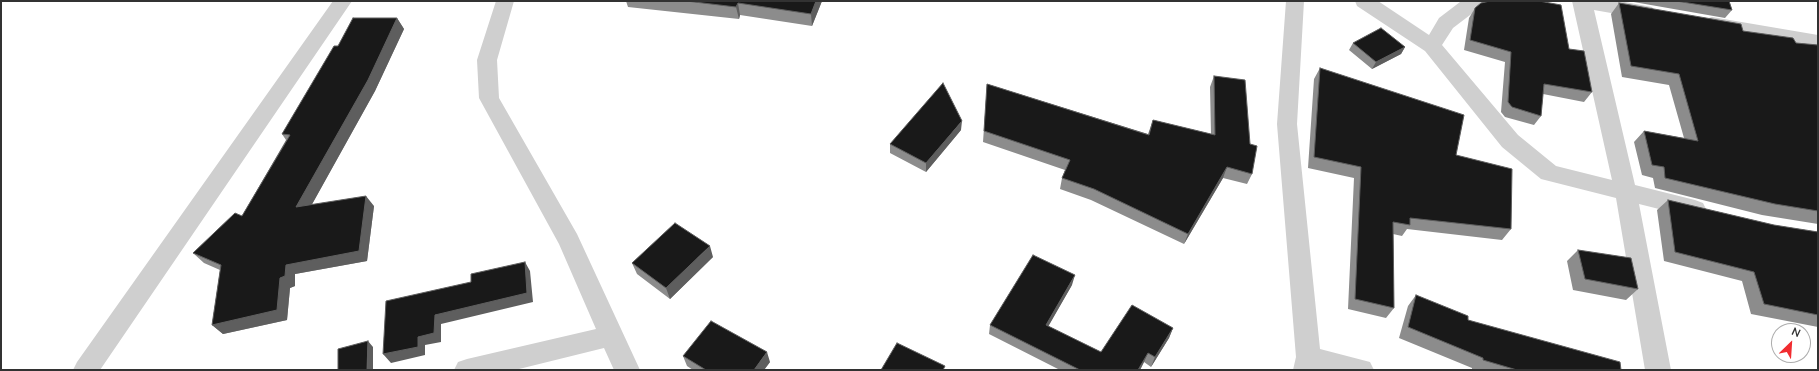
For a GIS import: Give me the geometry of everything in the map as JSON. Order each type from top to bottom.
[{"type":"street","points":[[86,370],[343,1]]},
{"type":"street","points":[[505,1],[487,60],[489,98],[569,241],[627,370]]},
{"type":"street","points":[[1295,1],[1287,124],[1307,364],[1362,370]]},
{"type":"street","points":[[1364,1],[1432,46],[1510,141],[1549,173],[1717,214]]},
{"type":"street","points":[[1432,46],[1446,23],[1466,7],[1488,1]]},
{"type":"street","points":[[1658,370],[1626,192],[1581,1],[1661,15]]},
{"type":"street","points":[[1692,20],[1818,42]]},
{"type":"street","points":[[467,370],[611,336]]},
{"type":"building","points":[[686,1],[816,1],[811,14],[738,3],[736,7]]},
{"type":"building","points":[[1490,1],[1539,1],[1561,5],[1569,49],[1584,51],[1592,92],[1544,84],[1541,116],[1512,107],[1508,102],[1511,52],[1470,40],[1475,8],[1481,3]]},
{"type":"building","points":[[1676,1],[1729,1],[1732,10]]},
{"type":"building","points":[[1619,3],[1741,24],[1743,31],[1793,38],[1796,43],[1818,45],[1818,211],[1775,204],[1665,178],[1664,167],[1652,165],[1644,131],[1698,141],[1679,74],[1631,66]]},
{"type":"building","points":[[353,18],[397,18],[368,80],[296,207],[366,196],[359,251],[286,265],[285,276],[280,278],[277,310],[212,325],[221,265],[193,253],[235,213],[242,216],[290,135],[282,134],[334,46],[338,46]]},
{"type":"building","points":[[1381,28],[1405,47],[1376,62],[1353,43]]},
{"type":"building","points":[[1320,68],[1464,115],[1456,155],[1512,169],[1511,229],[1410,218],[1410,225],[1393,222],[1394,308],[1355,299],[1361,167],[1314,157]]},
{"type":"building","points":[[1214,76],[1245,80],[1250,144],[1257,146],[1252,174],[1227,167],[1188,234],[1094,189],[1062,178],[1070,160],[984,131],[987,84],[1149,135],[1153,120],[1215,135]]},
{"type":"building","points":[[943,83],[962,121],[926,163],[890,144]]},
{"type":"building","points":[[1668,200],[1774,225],[1818,232],[1818,315],[1764,304],[1754,272],[1675,252]]},
{"type":"building","points":[[675,223],[710,246],[666,288],[632,263]]},
{"type":"building","points":[[1578,250],[1631,258],[1638,289],[1585,279]]},
{"type":"building","points":[[1033,255],[1075,275],[1046,325],[1101,352],[1132,305],[1173,328],[1155,357],[1148,353],[1138,370],[1080,370],[990,325]]},
{"type":"building","points":[[525,262],[527,293],[435,315],[434,333],[418,337],[418,347],[383,354],[386,301],[471,282],[471,274]]},
{"type":"building","points":[[1416,295],[1468,316],[1468,320],[1620,362],[1621,370],[1517,370],[1483,360],[1483,358],[1408,327]]},
{"type":"building","points":[[711,321],[767,352],[754,370],[706,370],[683,356]]},
{"type":"building","points":[[368,341],[367,370],[338,370],[338,349]]},
{"type":"building","points":[[897,343],[945,366],[943,370],[881,370]]}]
